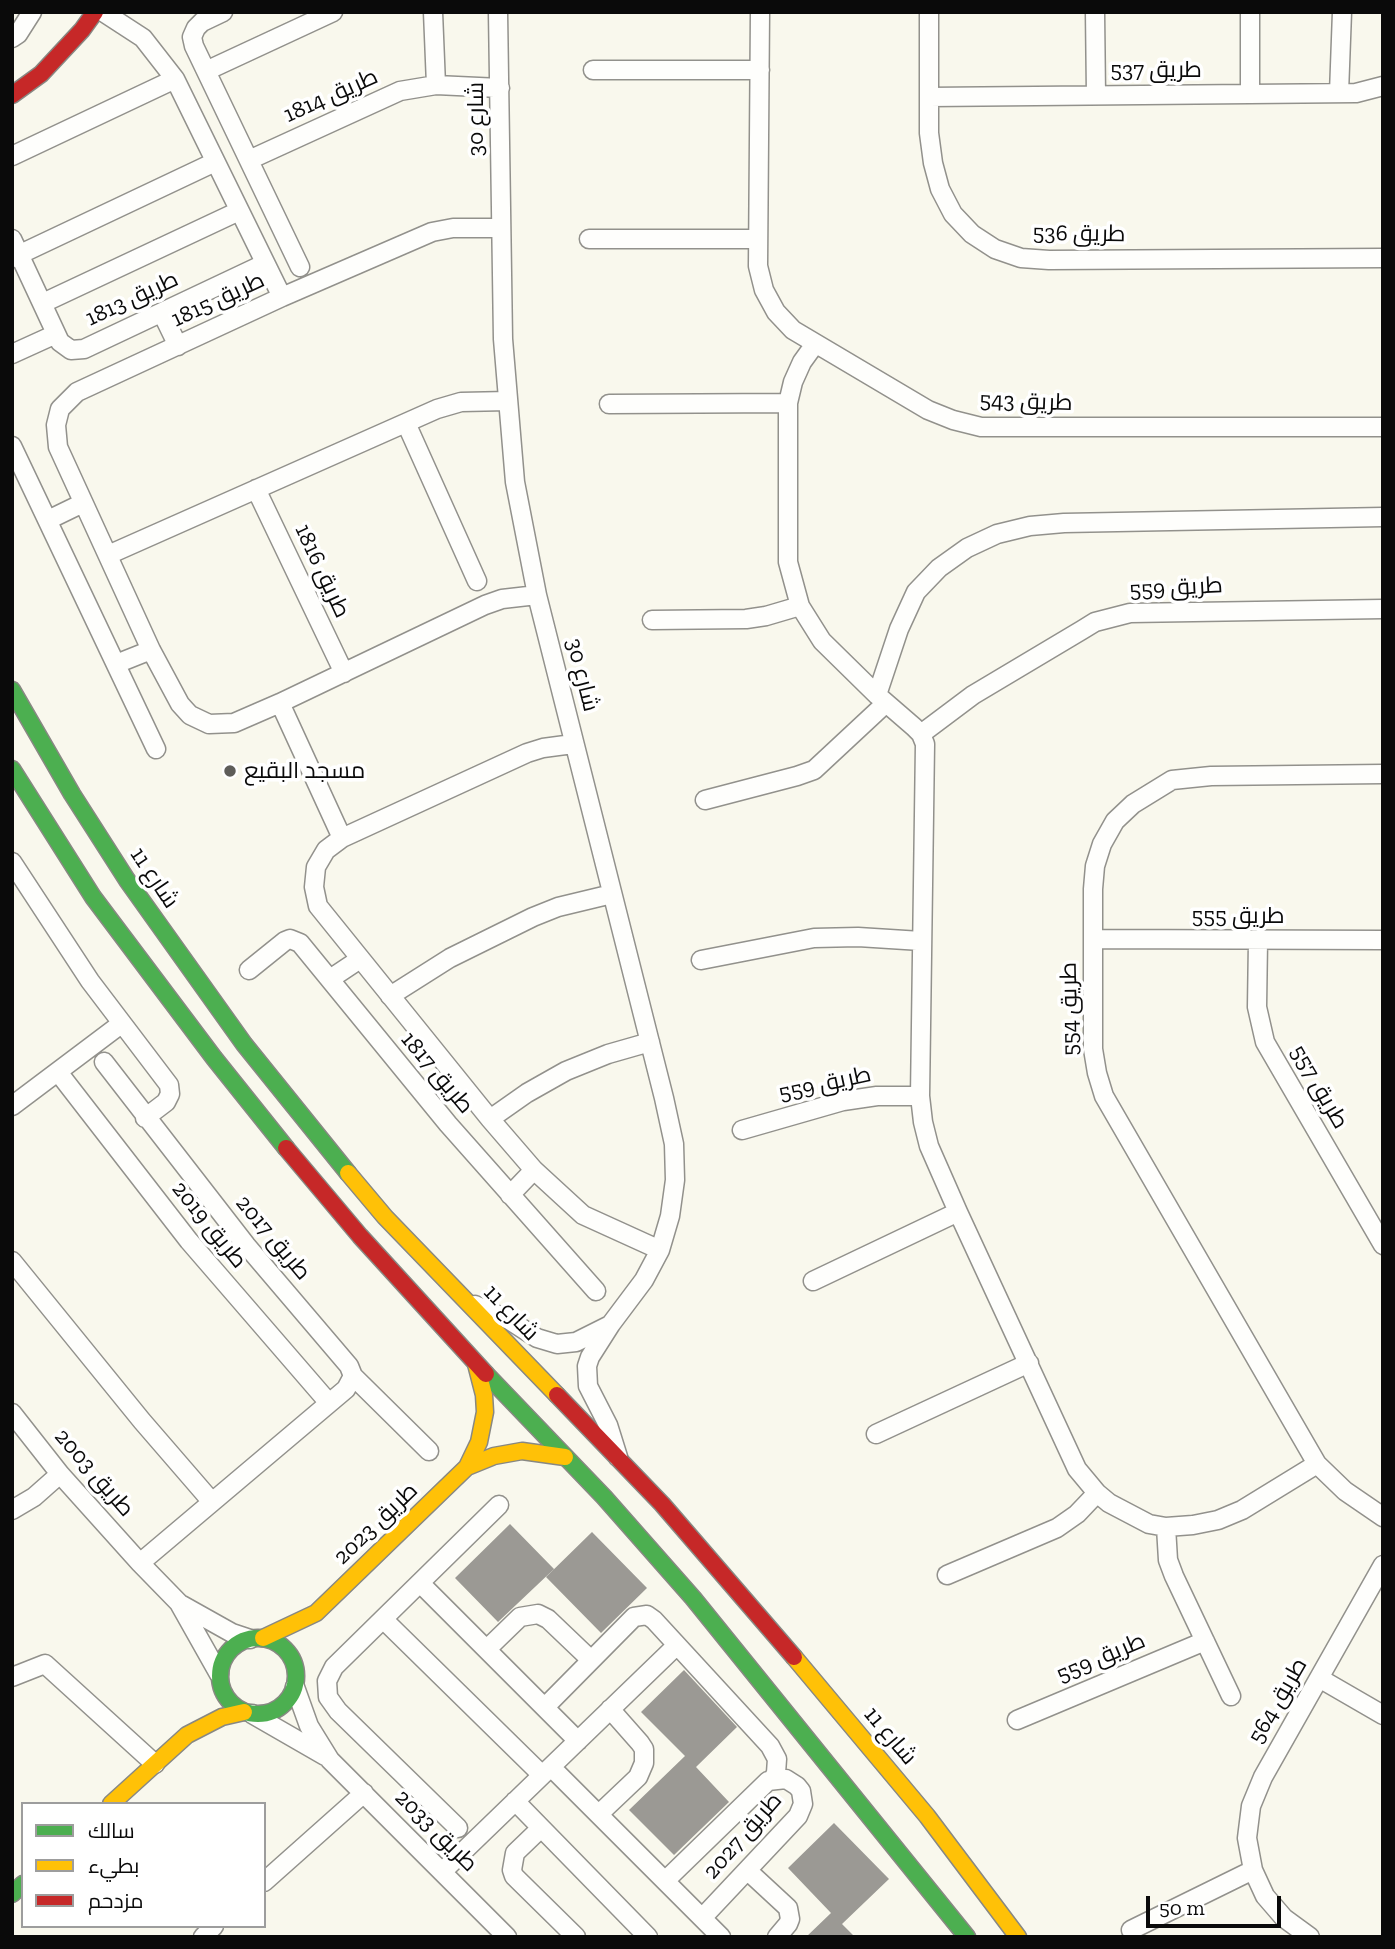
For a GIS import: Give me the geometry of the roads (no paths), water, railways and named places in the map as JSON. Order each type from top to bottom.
[{"type":"street","points":[[12,94],[41,74],[95,12]]},
{"type":"street","points":[[103,12],[143,38],[175,79],[282,297]]},
{"type":"street","points":[[206,71],[333,12]]},
{"type":"street","points":[[433,12],[436,85]]},
{"type":"street","name":"شارع 30","points":[[498,12],[503,339],[515,482],[537,595],[674,1144],[675,1180],[670,1216],[660,1250],[645,1280],[590,1357],[586,1376],[588,1387],[608,1426],[618,1457]]},
{"type":"street","name":"طريق 543","points":[[760,12],[758,266],[764,290],[776,312],[793,330],[814,344],[928,410],[981,427],[1383,427]]},
{"type":"street","name":"طريق 536","points":[[929,12],[930,143],[940,189],[953,214],[972,234],[995,249],[1021,258],[1049,260],[1383,258]]},
{"type":"street","points":[[1095,12],[1096,95]]},
{"type":"street","points":[[1250,12],[1250,94]]},
{"type":"street","points":[[1339,93],[1342,12]]},
{"type":"street","points":[[220,13],[195,28],[192,37],[194,46],[300,267]]},
{"type":"street","points":[[593,70],[760,70]]},
{"type":"street","points":[[12,156],[175,79]]},
{"type":"street","name":"طريق 1814","points":[[249,160],[383,98],[417,87],[436,85],[500,88]]},
{"type":"street","name":"طريق 537","points":[[929,97],[1356,93],[1383,86]]},
{"type":"street","points":[[202,132],[229,119]]},
{"type":"street","points":[[15,250],[215,162]]},
{"type":"street","name":"طريق 1813","points":[[43,303],[239,211]]},
{"type":"street","name":"طريق 1815","points":[[500,228],[453,228],[432,232],[282,297],[77,392],[60,409],[56,425],[58,447],[151,650],[180,704],[190,715],[209,724],[234,723],[280,704],[485,606],[510,597],[537,595]]},
{"type":"street","points":[[589,239],[758,240]]},
{"type":"street","name":"طريق 1813","points":[[15,250],[56,334],[65,347],[77,351],[264,264]]},
{"type":"street","points":[[162,313],[178,346]]},
{"type":"street","points":[[12,354],[56,334]]},
{"type":"street","points":[[814,344],[798,372],[788,403],[786,539],[792,584],[800,606],[822,641],[921,734],[926,751],[920,1096],[929,1146],[958,1212],[1077,1469],[1097,1493],[1135,1518],[1166,1527],[1193,1525],[1218,1520],[1242,1510],[1317,1464]]},
{"type":"street","points":[[108,555],[449,405],[508,401]]},
{"type":"street","points":[[609,404],[788,403]]},
{"type":"street","points":[[406,423],[477,581]]},
{"type":"street","points":[[12,446],[156,749]]},
{"type":"street","name":"طريق 1816","points":[[256,489],[344,673]]},
{"type":"street","points":[[48,520],[83,503]]},
{"type":"street","points":[[705,800],[814,770],[881,699],[899,629],[916,592],[939,568],[958,554],[998,534],[1030,526],[1064,523],[1383,517]]},
{"type":"street","points":[[652,620],[746,619],[800,606]]},
{"type":"street","name":"طريق 559","points":[[921,734],[973,695],[1082,629],[1095,622],[1129,612],[1383,609]]},
{"type":"street","points":[[116,664],[151,650]]},
{"type":"street","name":"شارع 11","points":[[12,690],[72,794],[127,880],[244,1044],[313,1132],[385,1217],[618,1457],[762,1619],[927,1816],[1018,1937]]},
{"type":"street","points":[[280,704],[342,838]]},
{"type":"street","name":"طريق 1817","points":[[573,744],[527,753],[342,838],[326,850],[316,867],[314,887],[318,906],[534,1170],[583,1215],[660,1250]]},
{"type":"street","points":[[12,769],[93,897],[206,1048],[360,1236],[476,1364],[604,1497],[701,1608],[967,1937]]},
{"type":"street","name":"طريق 554","points":[[1383,775],[1191,777],[1172,780],[1133,804],[1115,821],[1102,844],[1095,866],[1093,889],[1093,1049],[1104,1096],[1317,1464],[1345,1491],[1383,1517]]},
{"type":"street","points":[[12,862],[60,938],[169,1086],[170,1094],[166,1102],[145,1118]]},
{"type":"street","points":[[390,996],[450,958],[533,917],[572,903],[612,894]]},
{"type":"street","points":[[701,960],[814,938],[858,937],[921,941]]},
{"type":"street","name":"طريق 1817","points":[[249,970],[290,939],[300,943],[388,1052],[510,1195],[596,1290]]},
{"type":"street","name":"طريق 555","points":[[1093,939],[1383,940]]},
{"type":"street","name":"طريق 557","points":[[1258,941],[1256,1007],[1265,1042],[1383,1245]]},
{"type":"street","points":[[330,979],[360,958]]},
{"type":"street","points":[[12,1106],[121,1024]]},
{"type":"street","name":"طريق 1817","points":[[490,1119],[527,1093],[566,1072],[608,1054],[650,1042]]},
{"type":"street","name":"طريق 2017","points":[[104,1062],[246,1245],[349,1366],[350,1382],[429,1451]]},
{"type":"street","name":"طريق 2019","points":[[58,1072],[189,1241],[329,1403]]},
{"type":"street","name":"طريق 559","points":[[742,1130],[843,1101],[877,1096],[920,1096]]},
{"type":"street","points":[[510,1195],[534,1170]]},
{"type":"street","points":[[813,1281],[958,1212]]},
{"type":"street","points":[[12,1261],[133,1411],[212,1502]]},
{"type":"street","name":"شارع 30","points":[[471,1304],[509,1320],[537,1338],[556,1344],[576,1342],[611,1324]]},
{"type":"street","points":[[876,1434],[1029,1363]]},
{"type":"street","name":"طريق 2023","points":[[257,1638],[316,1613],[467,1467],[479,1442],[485,1412],[481,1379],[476,1364]]},
{"type":"street","points":[[140,1563],[329,1403],[350,1382]]},
{"type":"street","name":"طريق 2003","points":[[12,1413],[60,1474],[179,1603]]},
{"type":"street","name":"طريق 2023","points":[[467,1467],[494,1456],[515,1452],[537,1452],[565,1457]]},
{"type":"street","points":[[12,1510],[34,1497],[60,1474]]},
{"type":"street","points":[[947,1575],[1057,1528],[1077,1514],[1097,1493]]},
{"type":"street","points":[[458,1828],[338,1711],[328,1697],[327,1681],[334,1667],[499,1505]]},
{"type":"street","points":[[1166,1527],[1168,1560],[1231,1696]]},
{"type":"street","name":"طريق 564","points":[[1310,1937],[1284,1918],[1265,1896],[1253,1870],[1247,1838],[1251,1806],[1263,1777],[1383,1565]]},
{"type":"street","points":[[420,1583],[578,1741]]},
{"type":"street","points":[[113,1802],[187,1735],[222,1717],[248,1713],[267,1714],[289,1699],[296,1681],[294,1661],[287,1650],[276,1642],[232,1633],[179,1603]]},
{"type":"street","points":[[179,1603],[219,1674],[225,1697],[233,1706],[248,1713]]},
{"type":"street","name":"طريق 2023","points":[[296,1681],[304,1645],[316,1613]]},
{"type":"street","points":[[486,1649],[520,1617],[532,1613],[548,1619],[591,1660]]},
{"type":"street","points":[[545,1707],[638,1615],[651,1617],[775,1752],[778,1766],[773,1779]]},
{"type":"street","points":[[383,1619],[546,1771],[599,1814],[721,1937]]},
{"type":"street","points":[[187,1735],[206,1704],[225,1656],[232,1648],[257,1638]]},
{"type":"street","name":"طريق 559","points":[[1017,1720],[1205,1641]]},
{"type":"street","points":[[442,1872],[677,1644]]},
{"type":"street","points":[[12,1677],[45,1664],[155,1764]]},
{"type":"street","points":[[1320,1678],[1383,1715]]},
{"type":"street","name":"طريق 2033","points":[[296,1681],[309,1726],[330,1760],[507,1937]]},
{"type":"street","points":[[599,1814],[638,1777],[644,1763],[644,1749],[610,1709]]},
{"type":"street","name":"طريق 2033","points":[[248,1713],[330,1760]]},
{"type":"street","name":"طريق 2027","points":[[666,1880],[768,1781],[786,1779],[797,1786],[803,1797],[801,1810],[748,1871],[703,1917]]},
{"type":"street","points":[[266,1880],[364,1793]]},
{"type":"street","points":[[515,1801],[648,1937]]},
{"type":"street","points":[[541,1828],[515,1853],[512,1870],[514,1876],[576,1937]]},
{"type":"street","points":[[1131,1930],[1253,1870]]},
{"type":"street","points":[[748,1871],[788,1908],[790,1919],[777,1937]]},
{"type":"place","name":"مسجد البقيع","points":[[230,771]]}]
